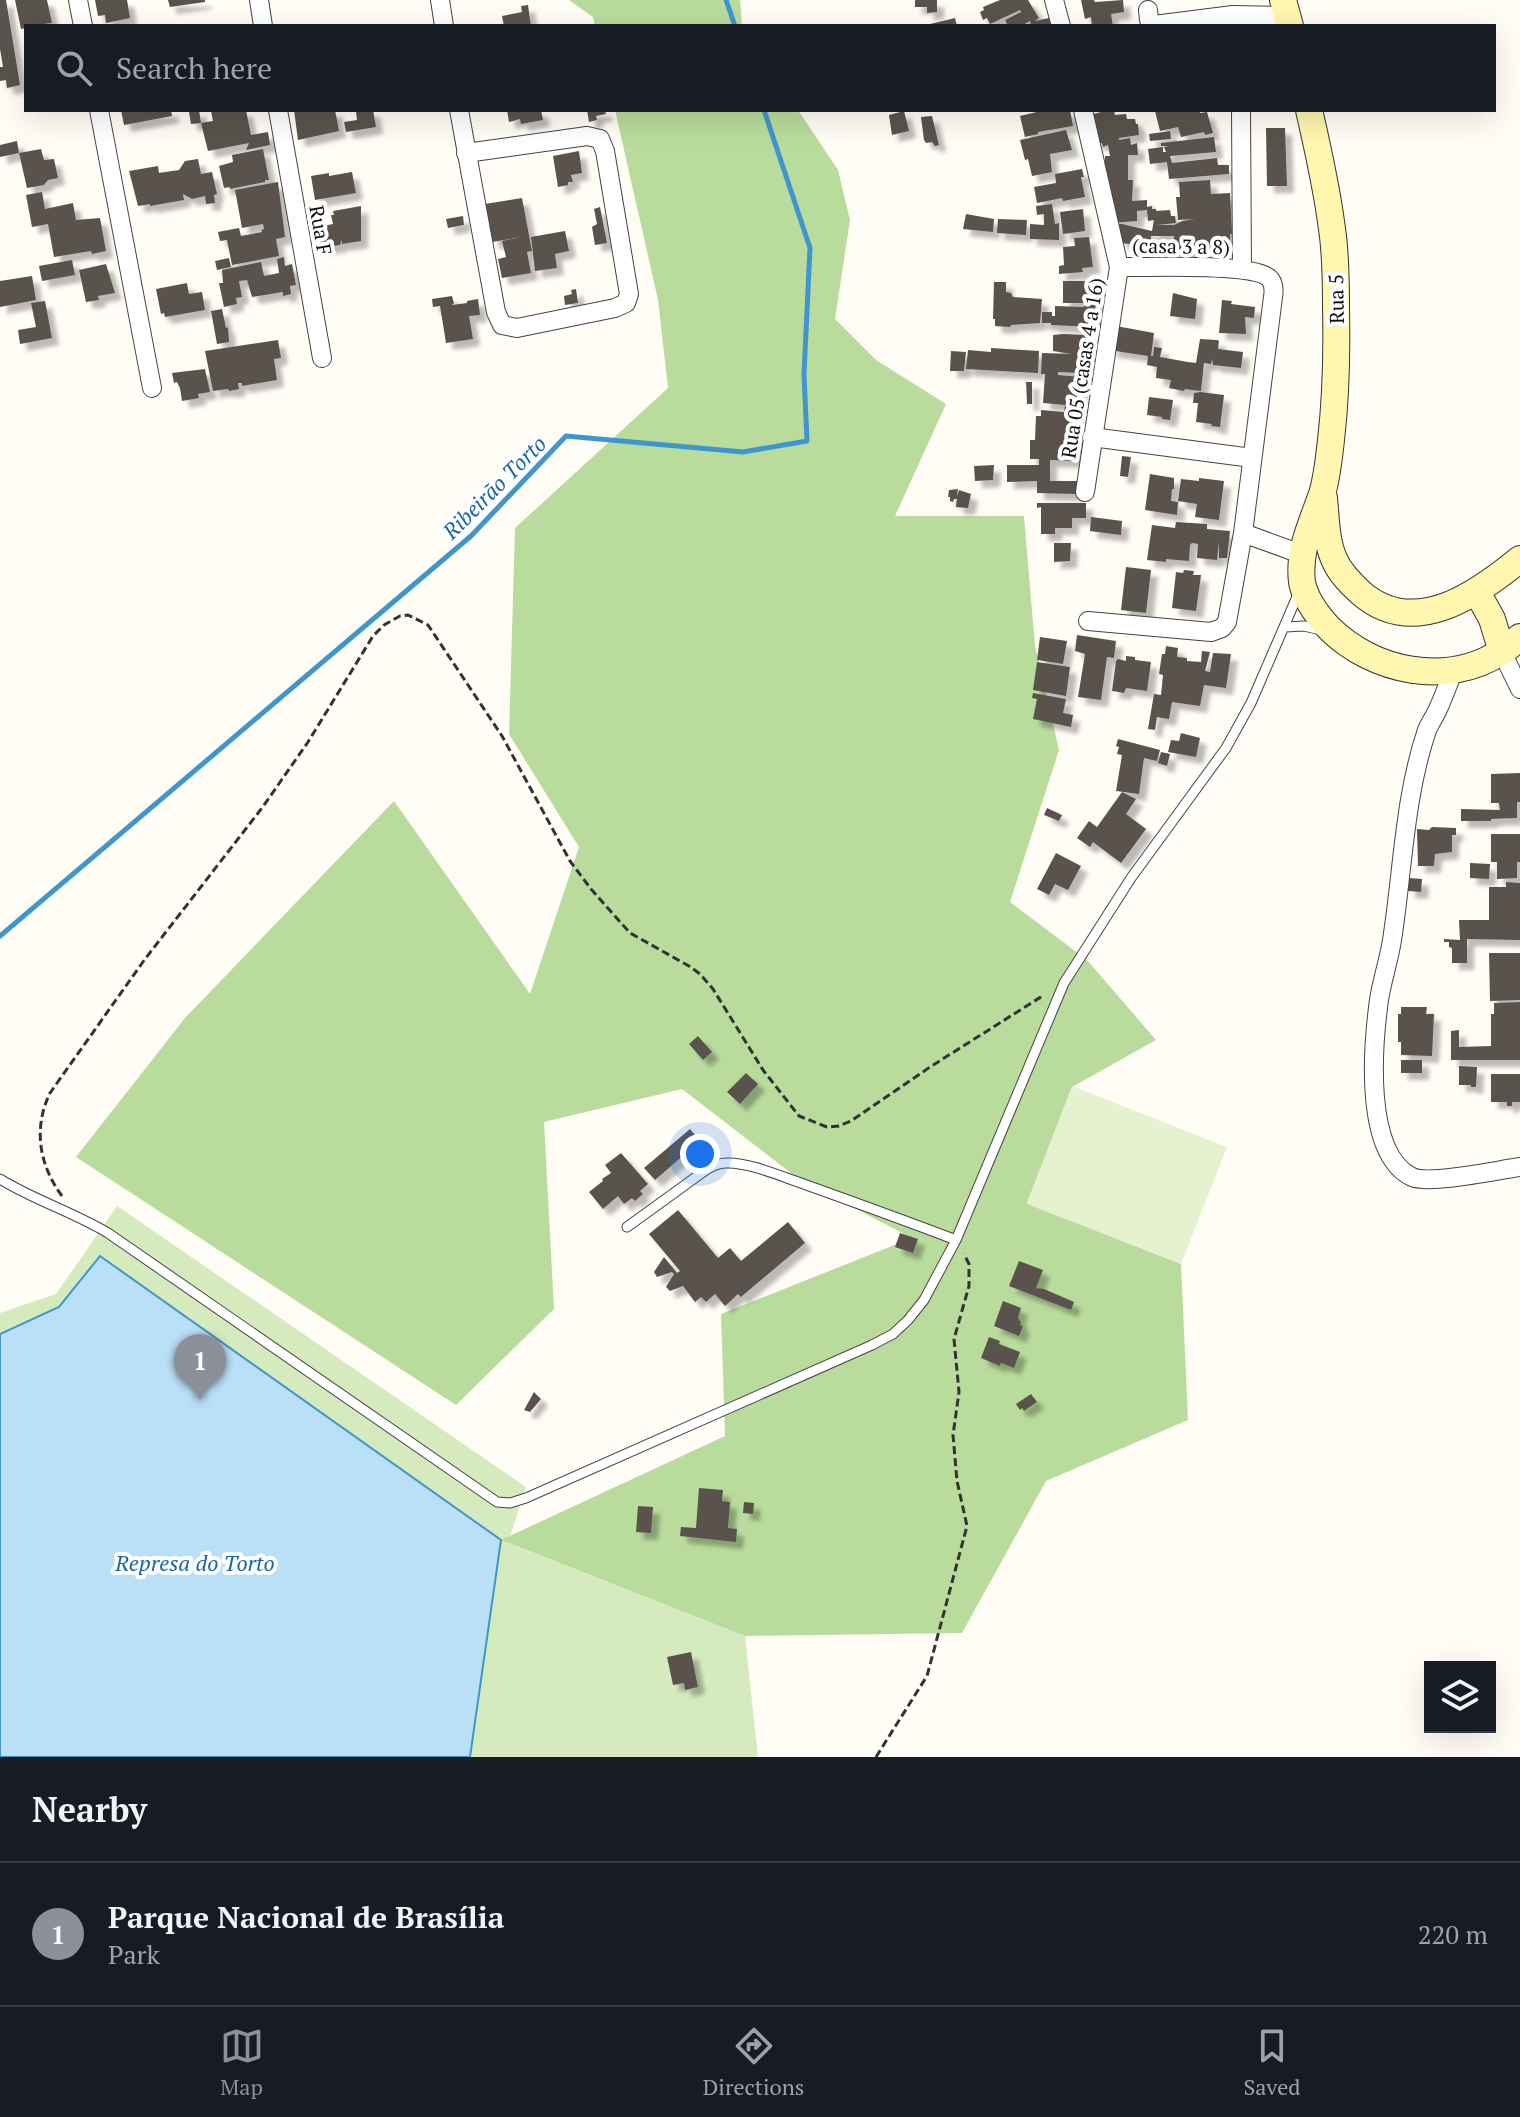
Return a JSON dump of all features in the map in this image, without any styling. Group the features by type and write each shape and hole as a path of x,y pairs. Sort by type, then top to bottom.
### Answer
{"street":[{"path":"78,0 83,24"},
{"path":"259,0 263,24"},
{"path":"440,0 444,24"},
{"path":"1054,0 1060,24"},
{"path":"1148,10 1149,20 1153,24"},
{"path":"1161,24 1232,14 1286,14"},
{"path":"99,112 152,388"},
{"name":"Rua F","path":"278,112 322,358"},
{"path":"459,112 466,153 496,312 502,325 517,328 615,308 626,303 629,294 605,151 600,139 587,136 466,153"},
{"name":"Rua 05 (casas 4 a 16)","path":"1083,112 1119,267 1085,492"},
{"path":"1088,621 1211,632 1222,628 1229,617 1243,533 1274,287 1267,277 1242,269 1241,112"},
{"name":"Rua 5","path":"1309,112 1335,257 1335,394 1323,490"},
{"name":"(casa 3 a 8)","path":"1119,267 1242,269"},
{"path":"1092,437 1252,458"},
{"path":"1323,490 1301,554 1302,584 1320,619 1355,650 1404,670 1431,672 1471,665 1511,644"},
{"path":"1323,490 1328,536 1333,557 1341,572 1369,600 1391,610 1426,612 1442,608 1477,592 1520,559"},
{"path":"1243,533 1301,554 1333,557"},
{"path":"1477,592 1511,644 1520,689"},
{"path":"1454,669 1428,728 1409,804 1392,942 1379,1001 1374,1065 1379,1123 1383,1142 1391,1157 1412,1177 1433,1179 1520,1167"}],"lane":[{"path":"0,1179 108,1233 497,1502 510,1503 526,1498 893,1334 924,1300 956,1240 1064,983 1131,878 1226,748 1251,703 1302,584"},
{"path":"1285,627 1304,626 1336,634"},
{"path":"627,1227 703,1172 724,1163 774,1174 956,1240"}],"path":[{"path":"67,1212 65,1201 43,1164 40,1146 44,1105 50,1093 145,959 262,808 308,742 373,636 400,616 408,615 423,621 437,637 513,753 570,861 591,889 630,933 700,974 713,989 763,1070 799,1116 827,1127 851,1121 1064,983"},
{"path":"876,1757 927,1676 967,1526 957,1481 953,1435 959,1392 954,1339 969,1286 969,1264 956,1240"}],"green space":[{"path":"569,0 740,0 742,24 595,24 593,17"},
{"path":"615,112 799,112 838,170 850,220 835,319 876,360 946,404 895,516 1024,516 1035,646 1059,750 1010,902 1087,960 1156,1040 1072,1087 1027,1203 1181,1264 1188,1420 1046,1481 962,1633 745,1636 501,1540 725,1436 721,1314 912,1238 800,1180 682,1089 544,1122 554,1309 456,1405 76,1157 185,1018 394,801 530,994 579,847 509,734 515,528 668,388 658,300"},
{"path":"1072,1086 1227,1147 1181,1264 1027,1204"},
{"name":"Represa do Torto","path":"117,1206 526,1487 508,1543 745,1636 758,1757 470,1757 494,1584 0,1757 0,1313 56,1294"}],"water":[{"name":"Represa do Torto","path":"100,1256 501,1540 470,1757 0,1757 0,1334 59,1307"}],"building":[{"path":"0,0 6,0 20,85 7,88 6,80 0,81 0,67 3,67"},
{"path":"15,0 47,0 52,23 24,24 21,29"},
{"path":"95,0 127,0 130,18 106,23 105,15 98,16"},
{"path":"168,0 205,0 205,2 170,7"},
{"path":"915,0 937,0 937,12 927,13 927,7 915,7"},
{"path":"1000,0 1028,0 1039,18 1035,21 1049,18 1050,24 1031,24 1030,21 1007,24 1005,20 1020,10 990,24 987,18 983,20 980,12 984,10 983,7"},
{"path":"1081,0 1123,0 1124,12 1111,14 1113,24 1092,24 1091,17 1085,19"},
{"path":"528,5 531,24 504,24 502,16 522,12 521,6"},
{"path":"955,18 956,24 930,24"},
{"path":"121,112 171,112 172,116 124,125"},
{"path":"189,112 199,112 201,123 191,124"},
{"path":"211,112 246,112 251,135 268,132 270,145 246,150 249,143 208,151 201,123 213,121"},
{"path":"294,112 335,112 339,131 298,140"},
{"path":"356,112 373,112 376,127 346,132 344,122 357,120"},
{"path":"507,112 541,112 543,120 521,124 520,119 509,122"},
{"path":"587,112 606,112 596,116 597,120 589,122"},
{"path":"904,112 909,131 892,135 889,115"},
{"path":"1037,112 1070,112 1073,126 1025,137 1020,116"},
{"path":"1114,112 1115,115 1126,114 1127,119 1135,119 1139,135 1119,140 1130,138 1131,145 1137,143 1138,155 1128,155 1128,180 1133,180 1132,201 1147,200 1147,207 1152,206 1156,211 1170,210 1171,216 1175,216 1176,223 1157,225 1174,225 1195,219 1178,220 1176,197 1180,197 1179,182 1210,180 1211,194 1230,193 1230,248 1187,252 1187,256 1174,255 1174,236 1151,236 1150,253 1142,253 1143,246 1122,243 1111,224 1152,231 1154,220 1148,221 1147,210 1137,211 1137,221 1113,223 1105,190 1105,156 1110,156 1108,145 1103,147 1102,143 1096,144 1090,115"},
{"path":"1155,112 1207,112 1213,133 1181,137 1178,127 1160,131"},
{"path":"932,116 939,145 935,146 924,140 921,117"},
{"path":"1266,128 1285,128 1287,186 1267,186"},
{"path":"1066,130 1072,150 1050,154 1052,172 1032,176 1020,140"},
{"path":"1170,131 1171,139 1150,141 1149,134"},
{"path":"1214,137 1216,152 1170,156 1172,163 1217,158 1218,165 1229,165 1229,174 1169,179 1167,162 1150,164 1148,149 1163,147 1163,152 1166,152 1164,147 1168,146 1161,146 1161,143"},
{"path":"17,141 19,153 0,157 0,145"},
{"path":"41,149 44,160 54,159 58,178 27,188 19,153"},
{"path":"263,149 269,180 224,188 219,166 233,162 232,155"},
{"path":"579,151 582,173 571,175 573,182 558,187 553,156"},
{"path":"198,159 201,174 212,172 217,194 214,195 215,203 206,204 205,196 192,199 183,194 184,200 138,206 129,171 158,166 159,173 179,170 185,161"},
{"path":"1082,169 1085,197 1037,203 1034,187 1056,183 1055,174"},
{"path":"352,172 356,193 315,200 311,176"},
{"path":"278,182 285,237 276,239 279,256 232,265 227,240 220,241 218,232 239,228 241,236 264,229 263,224 242,228 235,190"},
{"path":"42,192 45,209 73,203 76,220 100,218 106,251 54,257 48,224 32,227 26,195"},
{"path":"522,198 532,251 527,252 531,273 502,278 498,259 506,257 502,241 521,237 492,242 485,204"},
{"path":"1052,204 1055,224 1059,223 1059,240 1030,239 1030,224 1044,225 1044,214 1037,215 1036,206"},
{"path":"361,206 361,241 342,244 342,240 340,245 321,248 318,227 333,224 333,211"},
{"path":"600,207 607,243 595,245 592,227 597,224 594,209"},
{"path":"1083,209 1085,231 1063,234 1060,212"},
{"path":"966,214 994,219 993,232 963,229"},
{"path":"463,216 464,225 448,228 446,219"},
{"path":"998,219 1027,220 1026,235 997,233"},
{"path":"565,231 569,251 555,254 557,268 535,271 531,237"},
{"path":"1089,237 1093,267 1082,268 1083,272 1059,274 1059,266 1064,265 1063,247 1075,246 1074,238"},
{"path":"284,257 285,266 292,264 296,285 290,286 291,294 283,296 283,292 252,297 247,280 239,281 242,297 236,298 237,304 224,307 219,283 223,283 222,270 261,262 264,276 279,273 277,259"},
{"path":"229,258 231,267 217,270 215,261"},
{"path":"72,260 75,275 42,281 39,266"},
{"path":"106,264 115,293 86,302 79,270"},
{"path":"32,276 36,300 0,307 0,281"},
{"path":"1063,281 1097,281 1094,327 1042,323 1042,312 1052,312 1055,316 1055,306 1084,307 1084,303 1063,303"},
{"path":"994,282 1006,282 1006,292 1013,297 1042,299 1040,323 995,326"},
{"path":"187,283 189,294 202,292 205,310 165,317 164,313 161,314 156,289"},
{"path":"576,289 578,303 565,305 564,296"},
{"path":"1173,293 1197,299 1195,319 1170,316"},
{"path":"452,296 452,305 478,299 480,315 469,316 473,339 446,343 440,306 433,307 432,299"},
{"path":"1222,300 1255,307 1254,318 1245,317 1246,334 1219,333"},
{"path":"45,301 52,338 20,344 18,330 36,327 31,303"},
{"path":"222,309 229,342 217,344 211,311"},
{"path":"1116,326 1154,333 1151,356 1154,347 1162,348 1160,357 1188,362 1196,363 1200,339 1217,340 1218,349 1243,352 1241,368 1213,365 1212,359 1211,364 1204,363 1201,391 1169,388 1171,380 1156,378 1157,367 1147,365 1148,356 1109,350"},
{"path":"1053,335 1094,338 1094,353 1089,353 1088,376 1058,372 1058,375 1081,377 1074,428 1082,428 1082,441 1079,461 1050,460 1050,481 1077,481 1076,494 1037,493 1037,481 1007,482 1007,465 1039,465 1039,459 1030,459 1030,440 1035,440 1036,416 1041,416 1041,410 1064,412 1065,405 1043,403 1045,374 1041,374 1042,353 1072,354 1053,351"},
{"path":"278,340 281,358 274,359 277,380 242,386 238,383 239,389 213,391 205,351"},
{"path":"991,348 1039,351 1038,373 966,369 968,350 991,352"},
{"path":"951,351 966,352 964,371 950,371"},
{"path":"205,369 210,392 182,401 180,388 177,382 174,383 172,373"},
{"path":"1026,382 1032,382 1032,404 1027,404"},
{"path":"1194,393 1224,395 1220,427 1196,422 1198,403 1193,403"},
{"path":"1149,397 1173,400 1170,420 1147,415"},
{"path":"1122,456 1131,457 1128,477 1120,476"},
{"path":"994,465 993,480 975,481 974,466"},
{"path":"1150,474 1174,478 1171,501 1178,502 1177,515 1145,510"},
{"path":"1199,478 1224,481 1219,520 1195,517 1197,504 1178,501 1181,479 1199,481"},
{"path":"958,489 957,496 959,490 971,494 968,508 956,507 957,499 950,501 949,490"},
{"path":"1037,503 1086,503 1086,518 1072,518 1072,528 1055,528 1055,534 1041,534 1041,507 1037,508"},
{"path":"1091,517 1122,521 1121,535 1090,531"},
{"path":"1176,522 1207,524 1207,529 1230,531 1227,558 1219,558 1219,542 1217,560 1197,558 1198,544 1192,543 1189,561 1147,560 1152,525 1175,528"},
{"path":"1054,543 1071,543 1070,561 1054,562"},
{"path":"1126,567 1151,570 1146,613 1121,610"},
{"path":"1184,570 1201,575 1196,611 1172,608 1176,572 1183,573"},
{"path":"1077,635 1116,641 1114,658 1107,657 1101,700 1078,697 1085,654 1075,651"},
{"path":"1040,637 1067,641 1063,664 1037,660"},
{"path":"1166,646 1178,648 1177,657 1187,658 1187,661 1201,662 1202,651 1210,652 1205,671 1210,672 1213,653 1231,654 1226,688 1204,685 1200,706 1172,702 1169,719 1157,717 1155,730 1148,729 1154,694 1161,695 1163,675 1159,674"},
{"path":"1126,656 1151,662 1147,691 1126,688 1124,693 1112,691 1116,661 1126,661"},
{"path":"1037,662 1070,667 1066,696 1033,690"},
{"path":"1033,693 1066,699 1063,713 1073,715 1071,727 1033,719 1037,699 1032,698"},
{"path":"1181,733 1200,738 1196,757 1168,752 1171,740 1179,741"},
{"path":"1118,739 1160,750 1157,761 1144,758 1139,794 1116,791 1122,755 1117,754"},
{"path":"1161,752 1170,754 1167,766 1158,763"},
{"path":"1520,773 1517,818 1461,821 1461,809 1500,810 1499,803 1491,803 1491,774"},
{"path":"1122,792 1136,799 1126,814 1146,829 1121,863 1093,842 1090,847 1077,838 1089,821 1097,827"},
{"path":"1047,808 1062,815 1059,821 1044,815"},
{"path":"1432,827 1456,828 1456,835 1452,835 1452,852 1435,854 1434,866 1418,866 1417,829 1429,830"},
{"path":"1491,834 1520,834 1517,878 1497,879 1497,862 1491,862"},
{"path":"1056,853 1081,866 1068,890 1055,884 1049,895 1037,889"},
{"path":"1470,863 1490,864 1489,879 1470,878"},
{"path":"1409,878 1422,879 1421,892 1408,891"},
{"path":"1506,882 1520,883 1520,940 1467,939 1467,963 1452,963 1452,948 1444,939 1460,940 1459,920 1489,920 1489,887 1506,887"},
{"path":"1489,953 1520,953 1520,1000 1490,1001"},
{"path":"1520,1002 1520,1060 1451,1060 1451,1031 1459,1030 1459,1047 1491,1046 1494,1003"},
{"path":"1401,1007 1427,1007 1426,1014 1434,1014 1432,1056 1401,1055 1398,1014 1401,1014"},
{"path":"698,1036 712,1052 703,1060 689,1044"},
{"path":"1401,1060 1422,1060 1422,1073 1401,1073"},
{"path":"1459,1066 1477,1067 1476,1087 1459,1085"},
{"path":"746,1073 758,1084 740,1104 727,1092"},
{"path":"1491,1074 1520,1074 1520,1102 1507,1106 1507,1102 1491,1102"},
{"path":"690,1129 700,1141 655,1180 644,1168"},
{"path":"621,1153 648,1184 635,1201 632,1198 624,1204 618,1196 603,1209 589,1192 611,1173 605,1165"},
{"path":"678,1210 718,1258 730,1248 741,1261 788,1222 805,1243 741,1297 738,1294 725,1306 715,1294 706,1302 701,1297 695,1302 683,1286 670,1291 666,1287 674,1274 672,1272 657,1277 654,1272 664,1257 677,1273 680,1271 649,1234"},
{"path":"900,1233 918,1239 913,1253 895,1247"},
{"path":"1019,1261 1043,1270 1036,1288 1074,1302 1071,1310 1009,1286"},
{"path":"1003,1301 1021,1308 1018,1318 1023,1326 1019,1336 994,1326"},
{"path":"989,1337 1020,1352 1014,1368 981,1358"},
{"path":"534,1392 541,1399 530,1412 524,1410"},
{"path":"1031,1394 1037,1402 1024,1411 1022,1408 1020,1410 1016,1404"},
{"path":"699,1488 723,1490 722,1501 730,1502 728,1528 737,1529 736,1542 680,1536 681,1527 696,1528"},
{"path":"744,1502 754,1503 753,1514 743,1513"},
{"path":"638,1506 653,1507 651,1533 636,1532"},
{"path":"691,1652 698,1687 685,1690 684,1683 673,1685 667,1657"}],"waterway":[{"name":"Ribeirão Torto","path":"726,0 734,24"},
{"name":"Ribeirão Torto","path":"0,936 471,536 566,436 743,452 807,441 804,374 810,248 765,112"}],"place":[{"name":"Parque Nacional de Brasília","path":"200,1400"}]}
